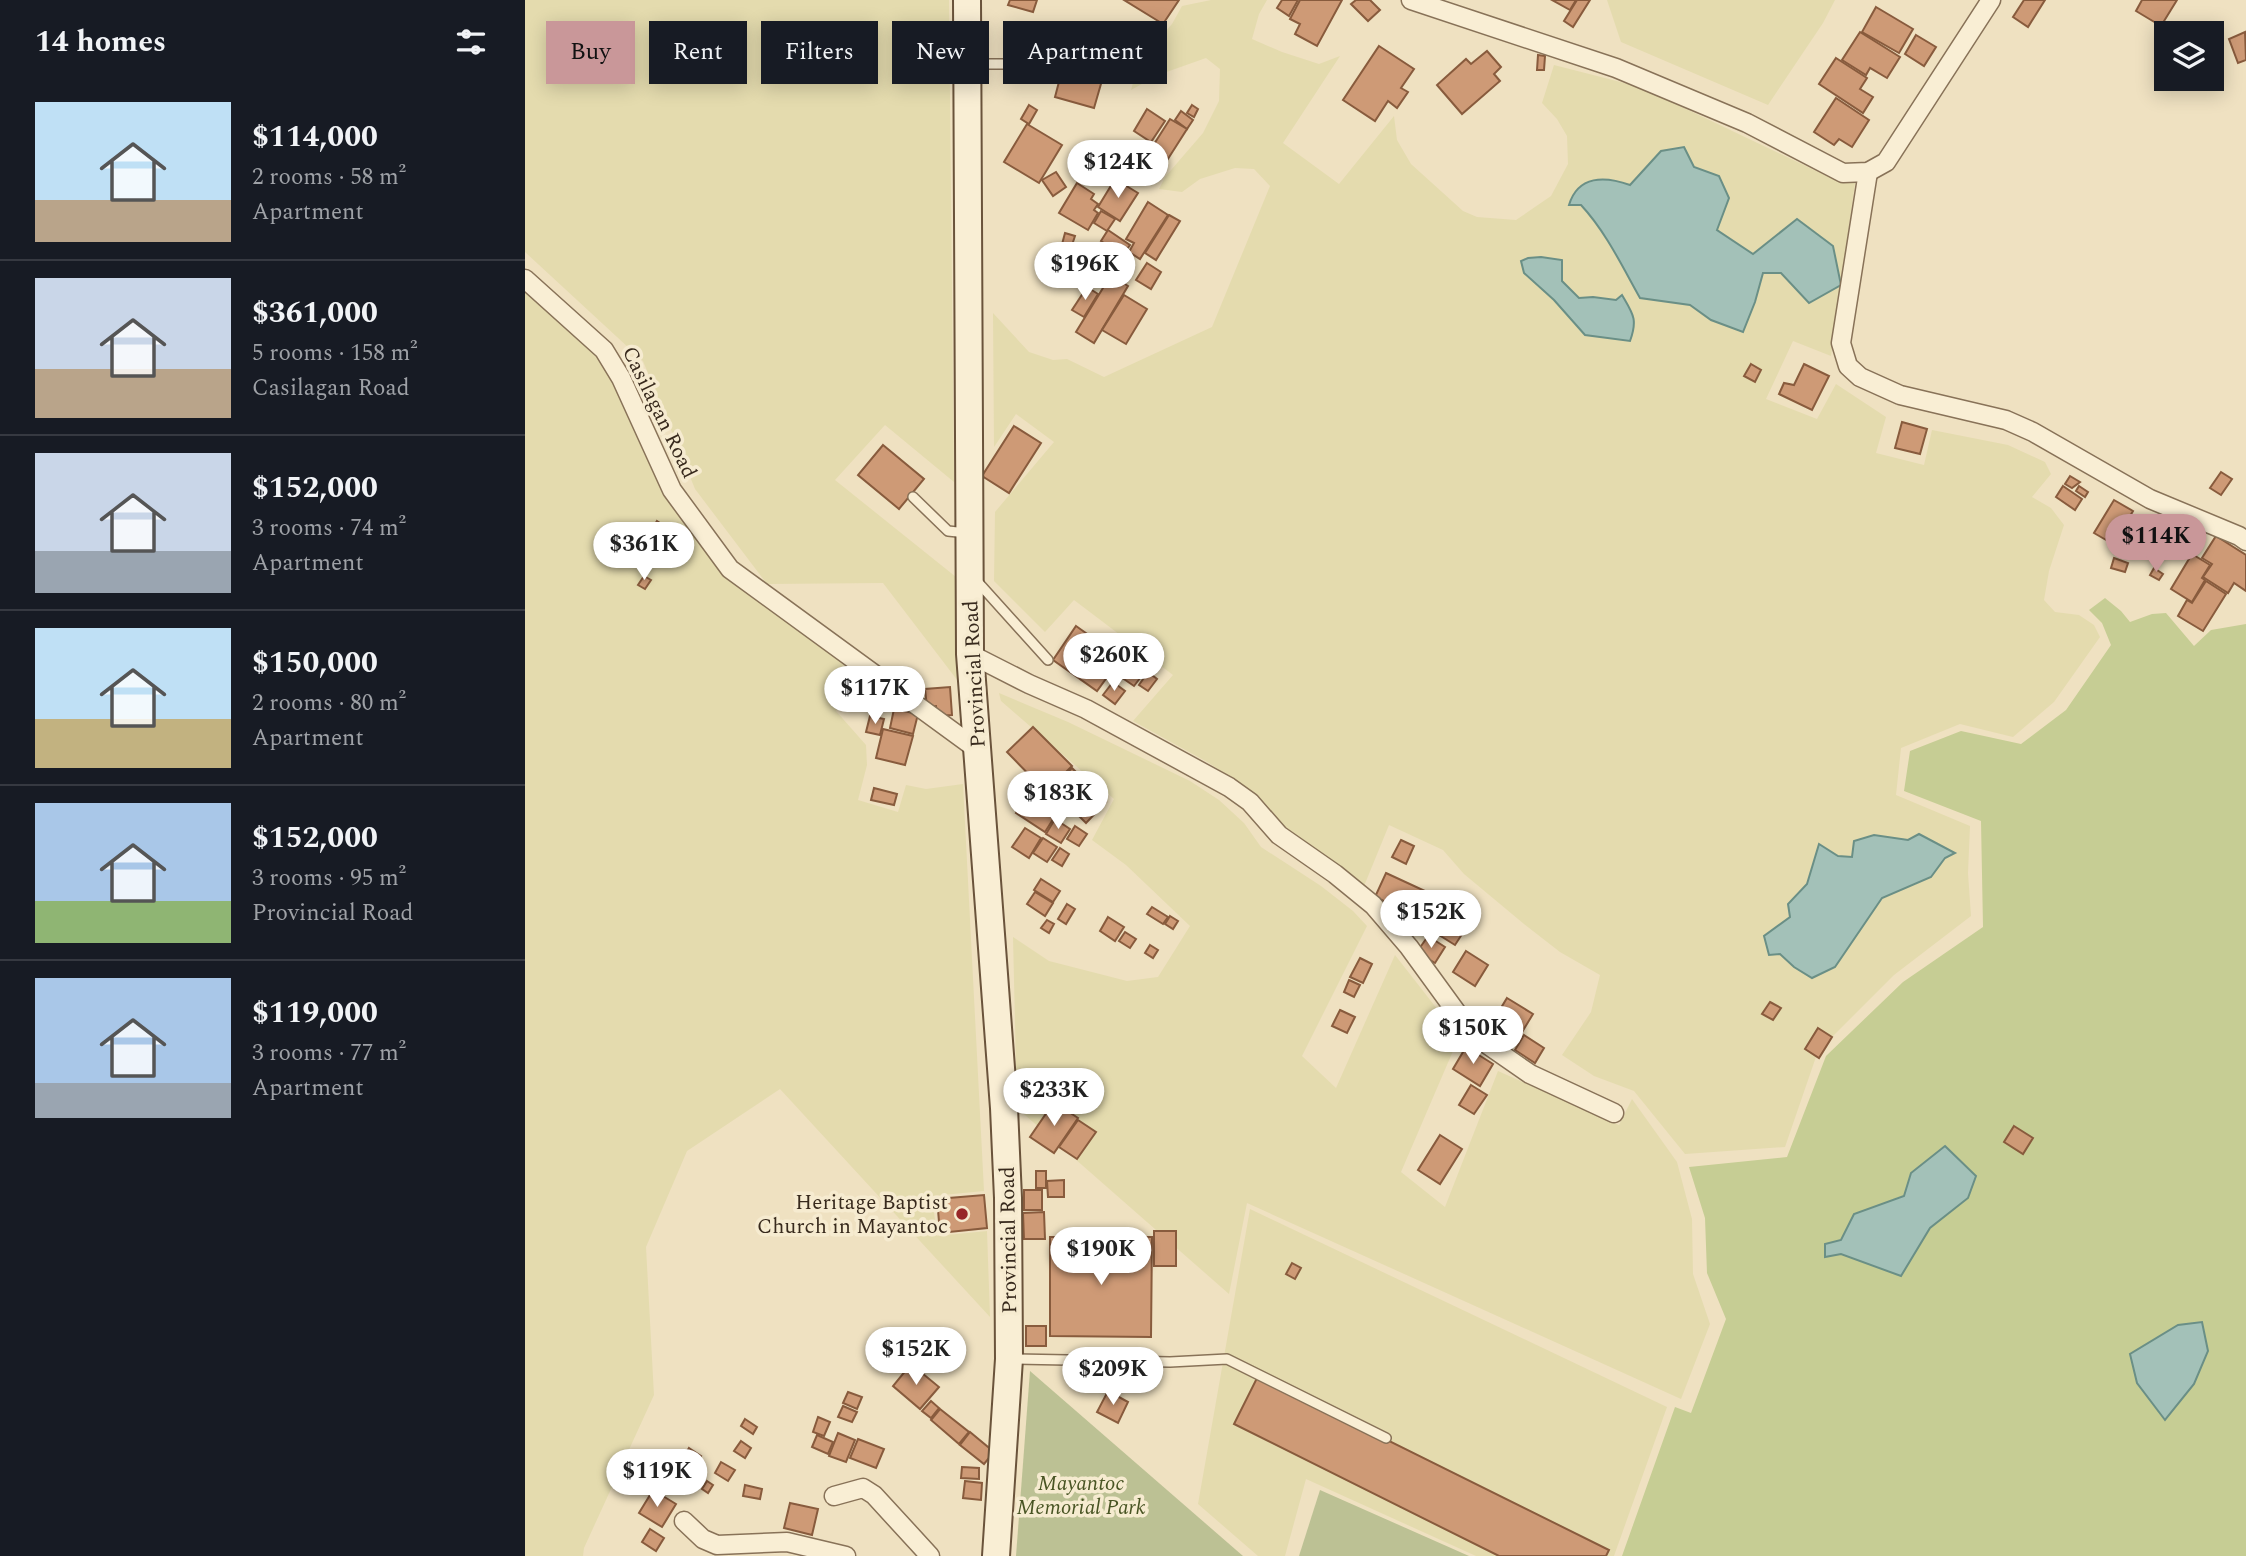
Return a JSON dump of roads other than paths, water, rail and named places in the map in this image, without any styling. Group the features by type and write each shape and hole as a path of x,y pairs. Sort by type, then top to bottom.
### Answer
{"main road":[{"name":"Provincial Road","path":"967,0 968,21"},
{"name":"Provincial Road","path":"969,84 970,654 1005,1120 1008,1198 1009,1359 996,1556"}],"street":[{"path":"1411,0 1616,68 1747,123 1843,173 1868,172 1886,162 1991,0"},
{"path":"1868,172 1841,343 1844,358 1854,372 1900,395 2006,420 2150,499 2246,541"},
{"name":"Casilagan Road","path":"525,279 604,349 621,378 672,490 730,569 978,750"},
{"path":"970,654 1086,709 1240,794 1279,835 1335,874 1373,905 1481,1040 1530,1074 1614,1112"},
{"path":"834,1496 863,1488 874,1495 930,1556"},
{"path":"684,1521 703,1539 717,1545 787,1542 846,1556"}],"lane":[{"path":"913,497 948,531 969,533"},
{"path":"969,573 1048,660"},
{"path":"1009,1359 1170,1362 1227,1359 1386,1438"}],"water":[{"path":"1684,147 1694,167 1719,176 1729,198 1717,230 1753,254 1797,219 1833,246 1841,285 1809,303 1781,273 1763,273 1743,332 1711,320 1690,305 1640,298 1590,215 1581,205 1569,205 1573,195 1586,183 1602,179 1630,185 1661,151"},
{"path":"1541,257 1562,260 1562,281 1579,298 1616,300 1622,295 1633,317 1634,327 1630,341 1585,335 1554,300 1524,273 1521,261"},
{"path":"1919,834 1955,853 1945,858 1931,877 1882,898 1835,967 1812,978 1780,954 1769,955 1764,936 1790,917 1788,904 1807,884 1819,844 1838,856 1852,857 1854,841 1874,835 1908,840"},
{"path":"1945,1146 1976,1176 1968,1198 1930,1228 1901,1276 1841,1254 1825,1257 1825,1244 1841,1240 1854,1214 1904,1196 1911,1173"},
{"path":"2202,1322 2208,1351 2194,1384 2165,1420 2137,1383 2130,1354 2178,1325"}],"place":[{"name":"Heritage Baptist Church in Mayantoc","path":"962,1214"}],"park label":[{"name":"Mayantoc Memorial Park","path":"1081,1495"}]}
